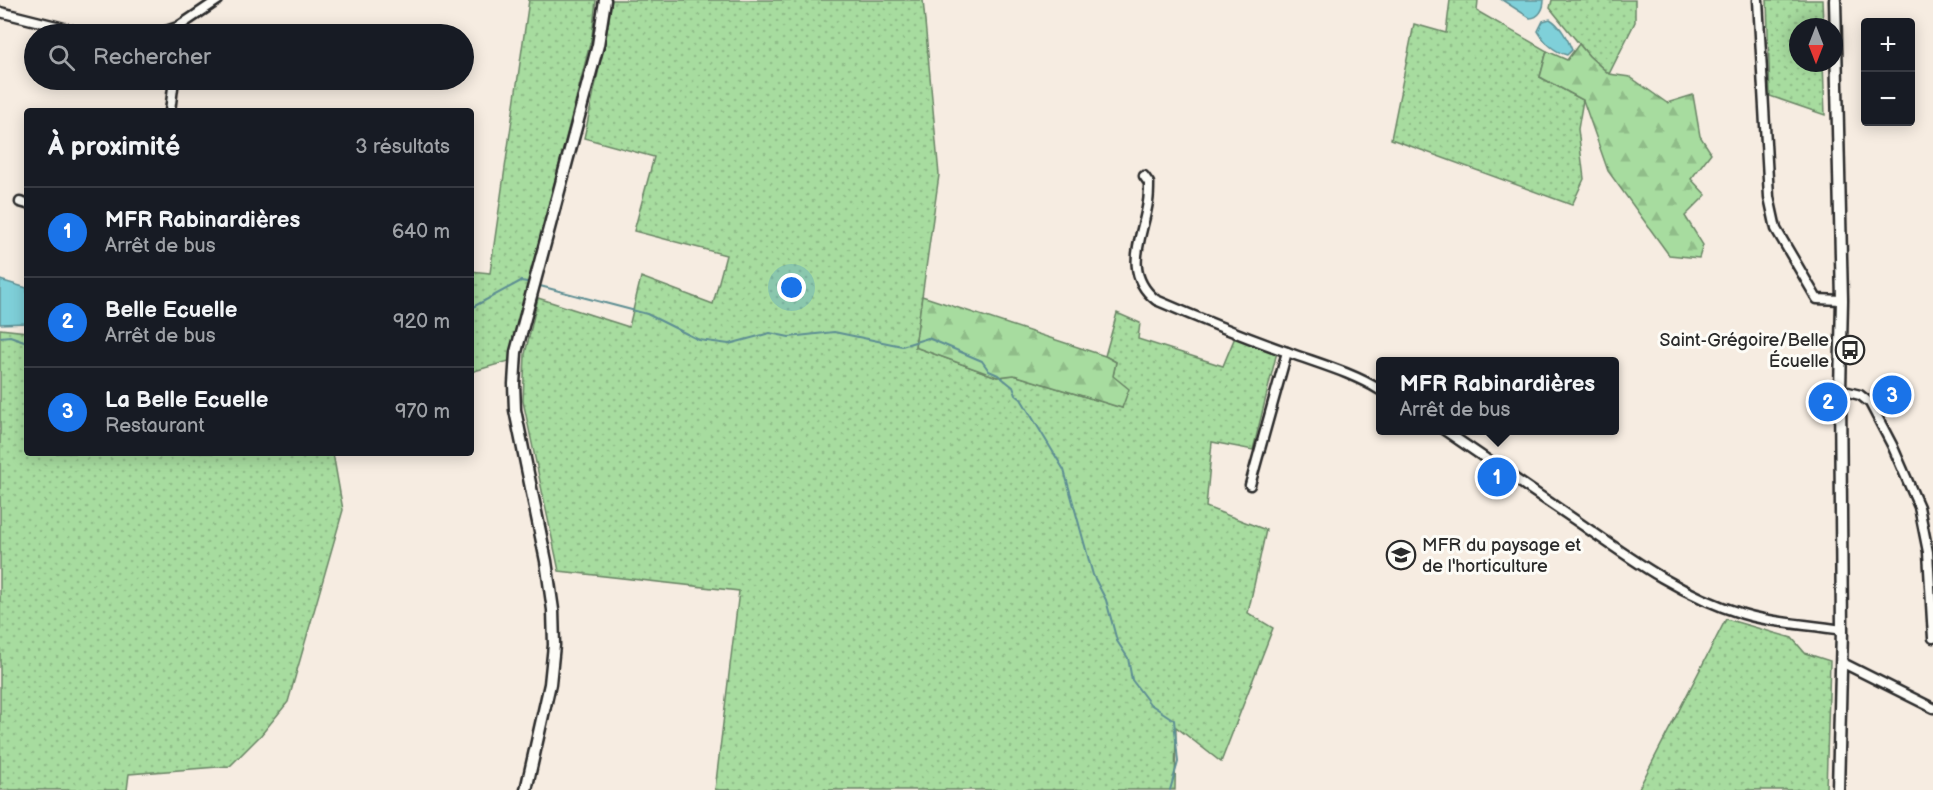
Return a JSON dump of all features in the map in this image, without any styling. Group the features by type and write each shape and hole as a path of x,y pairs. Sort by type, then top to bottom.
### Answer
{"street":[{"path":"188,24 218,0"},
{"path":"526,790 550,684 554,645 553,610 546,561 515,410 516,352 598,45 606,0"},
{"path":"1758,0 1769,197 1776,229 1817,299 1842,300"},
{"path":"1834,0 1842,300 1840,390 1842,630 1838,790"},
{"path":"0,12 48,24"},
{"path":"170,108 173,90"},
{"path":"1144,176 1149,183 1148,202 1140,233 1136,263 1139,280 1144,289 1156,300 1376,387"},
{"path":"1250,485 1287,352"},
{"path":"1840,390 1860,395 1869,403 1892,445 1919,507 1928,552 1933,638"},
{"path":"1451,435 1647,570 1697,597 1762,619 1842,630"},
{"path":"1841,662 1933,708"}],"green space":[{"path":"529,0 596,0 592,36 509,361 474,371 474,271 490,273"},
{"path":"612,0 923,0 939,175 915,347 997,377 1014,375 1122,408 1113,376 1116,362 1105,356 1117,313 1140,323 1138,339 1223,366 1235,337 1277,352 1253,450 1212,442 1206,507 1266,530 1248,613 1273,628 1221,762 1176,727 1175,790 715,790 739,591 559,571 523,401 525,354 538,298 629,327 641,277 713,304 726,255 634,231 654,157 584,138"},
{"path":"1450,0 1478,0 1477,11 1547,51 1540,77 1583,100 1578,129 1584,179 1572,205 1391,139 1414,24 1446,33"},
{"path":"1552,0 1635,0 1635,22 1609,74 1589,56 1550,8"},
{"path":"1767,0 1822,0 1823,18 1789,18 1789,72 1823,72 1825,115 1770,96"},
{"path":"1579,44 1609,74 1630,77 1667,103 1693,95 1700,136 1711,153 1691,179 1706,195 1685,216 1703,245 1699,258 1669,255 1608,171 1583,100 1540,77 1547,51 1567,60"},
{"path":"922,296 1105,356 1116,362 1113,376 1129,389 1122,408 1014,375 997,377 915,347"},
{"path":"0,329 24,332 24,456 334,456 343,510 288,702 261,735 230,766 129,774 127,790 0,790"},
{"path":"1726,619 1792,638 1805,653 1830,661 1826,790 1638,790"}],"water":[{"path":"1502,0 1544,0 1540,12 1530,18"},
{"path":"1550,19 1568,41 1572,50 1567,55 1550,46 1538,31 1543,21"},
{"path":"0,280 24,287 24,323 0,324"}],"waterway":[{"path":"474,306 521,281 527,282"},
{"path":"540,286 647,314 699,340 729,344 770,333 789,337 834,332 902,346 928,338 982,361 989,371 1013,387 1064,470 1093,575 1106,600 1117,641 1128,658 1132,680 1150,704 1174,720 1178,762 1170,790"},
{"path":"0,337 10,336 24,341"}],"place":[{"name":"Saint-Grégoire/Belle Écuelle","path":"1850,350"},
{"name":"La Belle Ecuelle","path":"1892,395"},
{"name":"Belle Ecuelle","path":"1828,402"},
{"name":"MFR Rabinardières","path":"1497,477"},
{"name":"MFR du paysage et de l'horticulture","path":"1401,555"}]}
